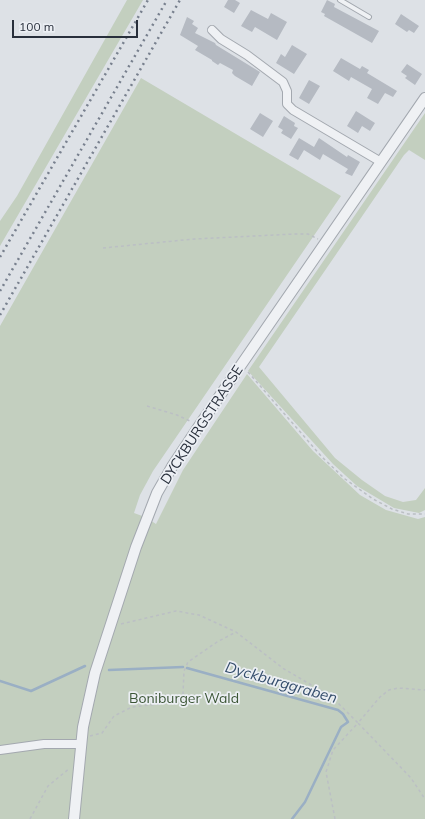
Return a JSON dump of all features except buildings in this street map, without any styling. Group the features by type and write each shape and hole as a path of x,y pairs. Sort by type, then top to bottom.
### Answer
{"street":[{"path":"212,30 221,39 247,55 283,82 287,91 288,104 293,110 381,162"},
{"name":"DYCKBURGSTRASSE","path":"74,819 81,744 88,700 101,654 142,531 162,484 187,443 425,98"},
{"path":"0,750 44,744 81,744"}],"lane":[{"path":"340,0 369,17"}],"path":[{"path":"103,248 228,237 295,234 308,234 318,240"},
{"path":"245,369 322,457 345,479 373,499 392,509 408,514 425,514"},
{"path":"147,406 177,415 193,422"},
{"path":"117,625 167,613 187,612 199,615 236,632 284,669 332,697 411,778 425,799"},
{"path":"89,732 88,736 102,733 114,716 132,707 177,702 183,694 184,671 188,662 217,642 236,632"},
{"path":"334,819 326,772 333,750 380,697 389,690 398,688 425,690"},
{"path":"30,819 48,786 70,768"}],"green space":[{"path":"127,0 143,0 0,246 0,221 17,196"},
{"name":"Boniburger Wald","path":"141,78 341,196 153,471 140,495 134,513 145,517 156,524 183,470 247,374 313,451 360,495 386,510 418,519 425,517 425,819 0,819 0,326"},
{"path":"425,113 425,160 409,150 404,155 259,367 335,458 362,480 385,496 403,502 416,500 425,488 425,510 419,513 394,508 357,486 333,464 248,371"}],"waterway":[{"name":"Dyckburggraben","path":"0,681 31,691 85,666"},
{"name":"Dyckburggraben","path":"109,670 183,667"},
{"name":"Dyckburggraben","path":"187,668 338,710 343,714 348,722 341,727 305,802 292,819"}],"railway":[{"path":"0,257 148,0"},
{"path":"0,291 167,0"},
{"path":"0,315 180,0"}]}
